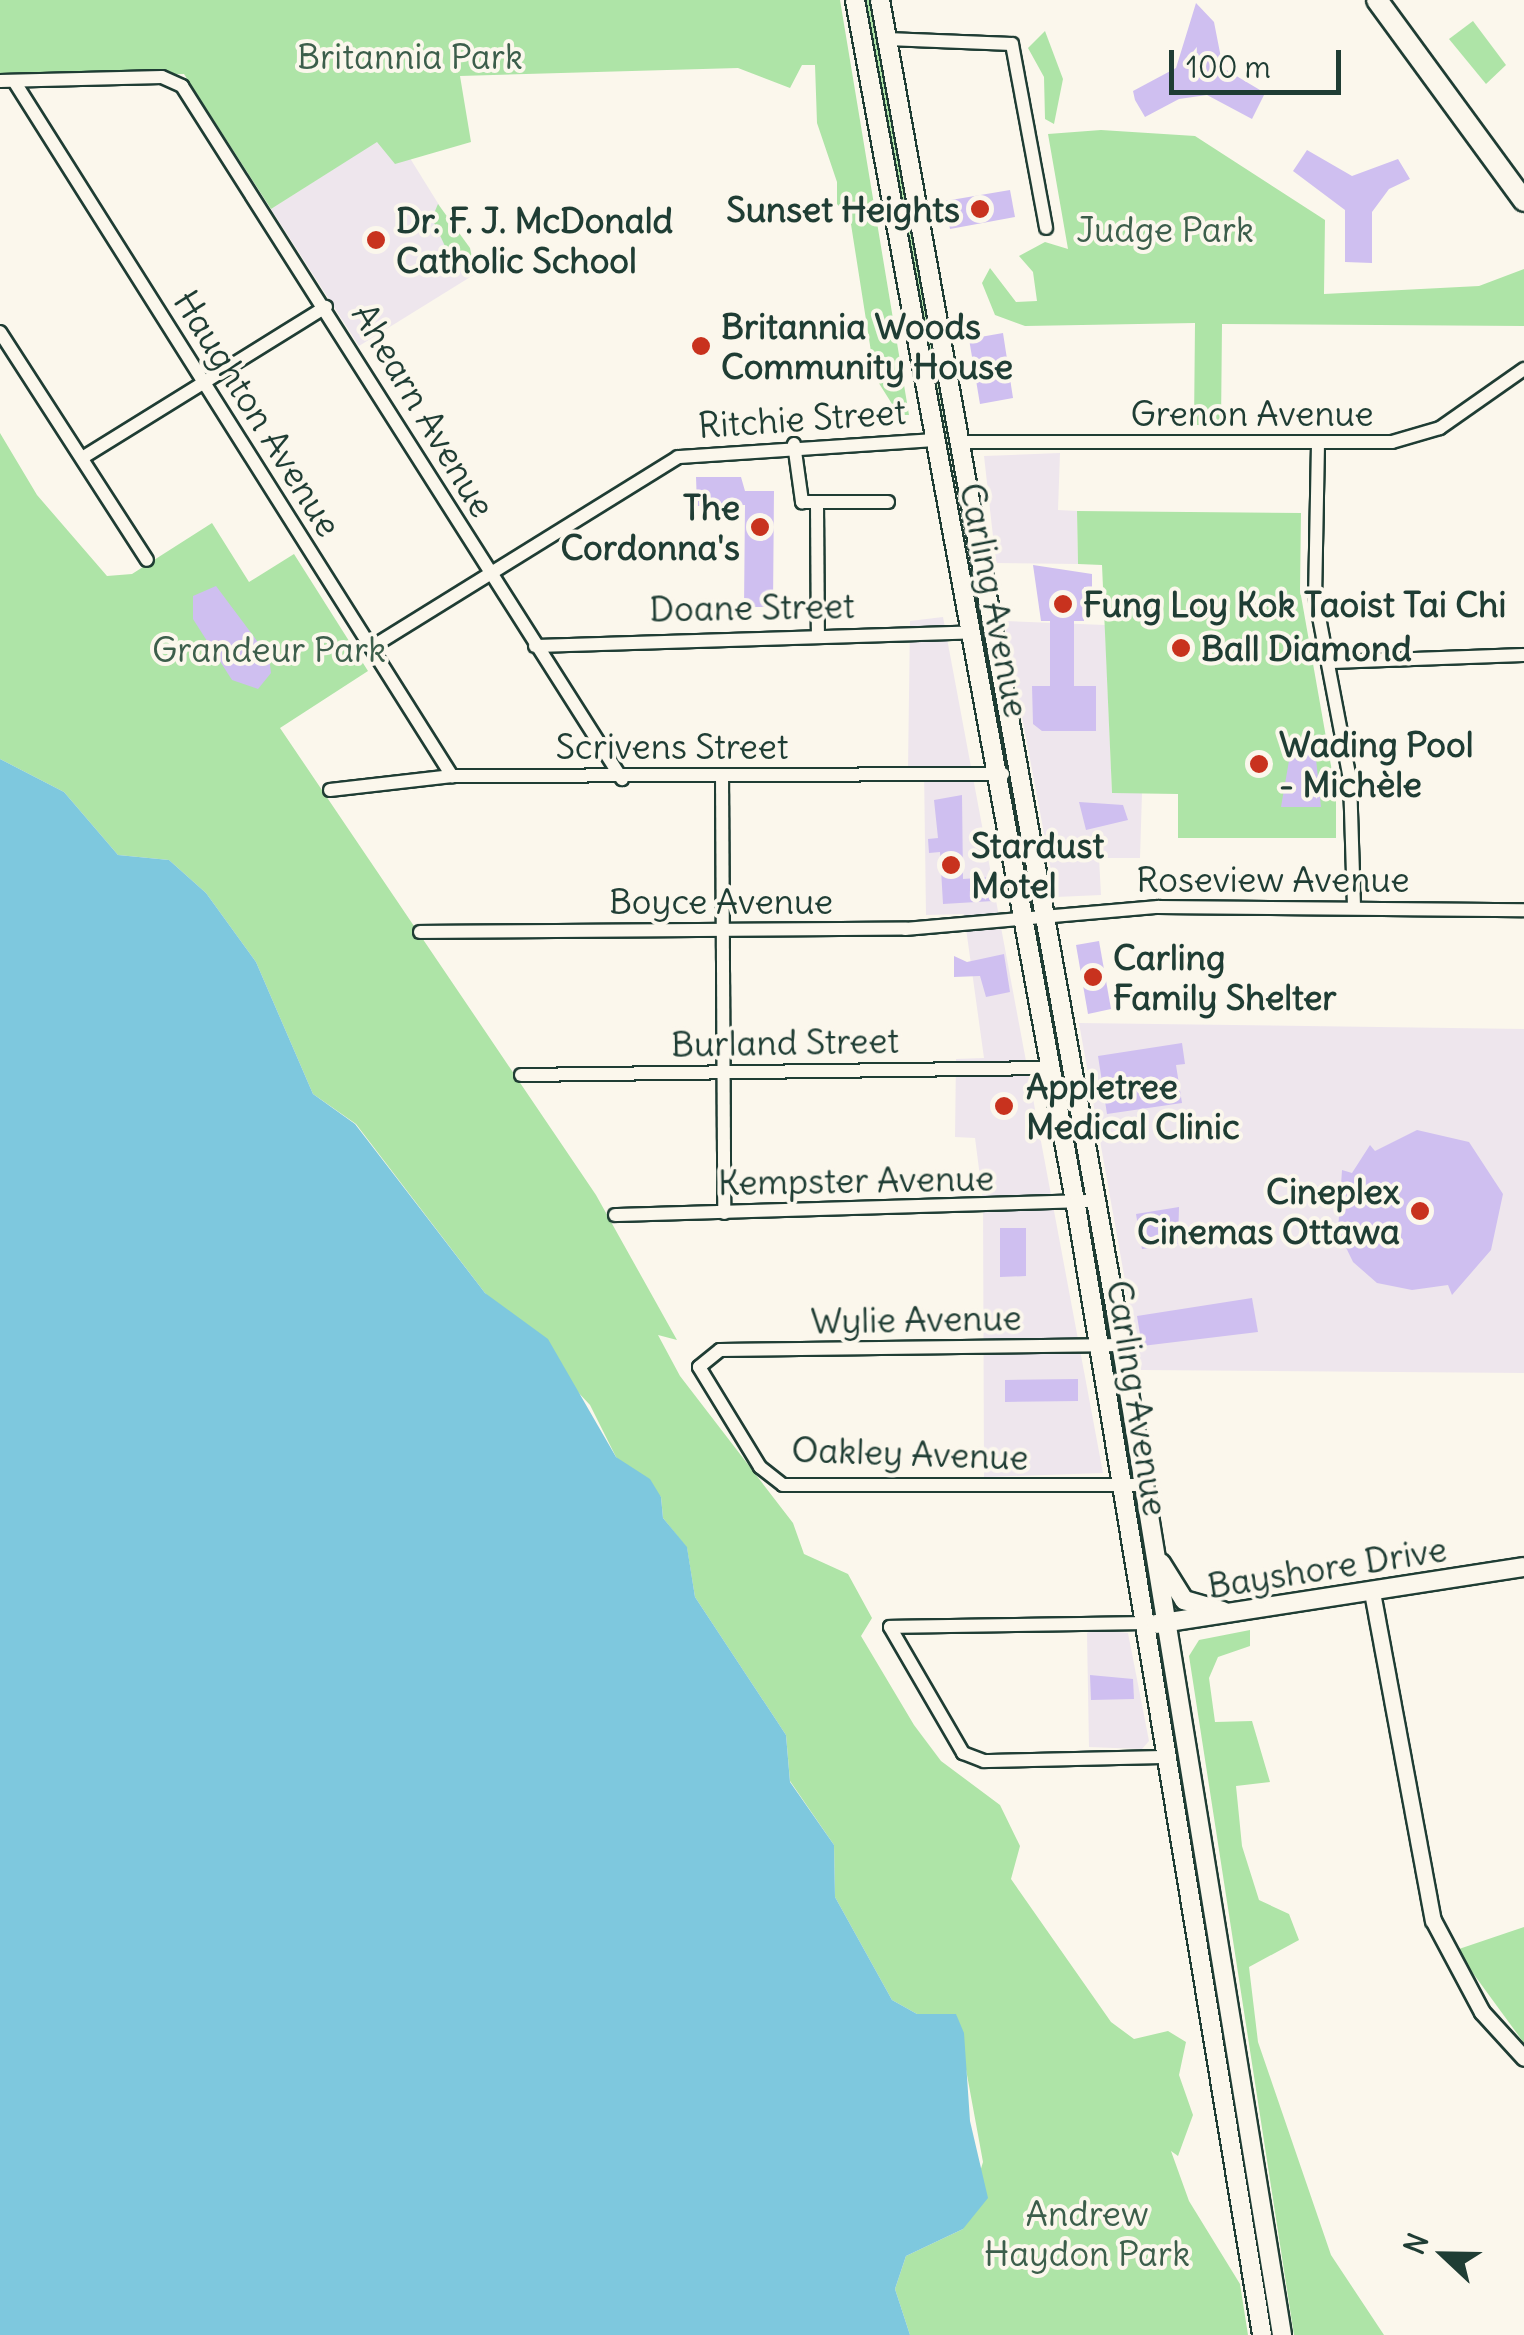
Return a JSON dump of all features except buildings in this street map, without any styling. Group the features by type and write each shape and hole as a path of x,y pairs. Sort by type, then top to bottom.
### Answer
{"main road":[{"name":"Carling Avenue","path":"855,0 932,440 1076,1206 1140,1624 1179,1827 1262,2335"},
{"name":"Carling Avenue","path":"880,0 1015,772 1046,917 1122,1345 1148,1529 1282,2335"},
{"path":"1376,0 1524,201"},
{"path":"1148,1529 1184,1600 1218,1611 1262,1610"},
{"name":"Bayshore Drive","path":"1140,1624 1262,1610 1524,1568"},
{"path":"1179,1827 1200,1826"}],"street":[{"path":"887,39 1012,44 1046,228"},
{"name":"Ahearn Avenue","path":"7,81 169,78 326,307 488,572 622,779"},
{"name":"Haughton Avenue","path":"7,81 452,776"},
{"path":"82,458 326,307"},
{"path":"0,332 146,560"},
{"name":"Grenon Avenue","path":"960,442 1392,442 1440,428 1524,369"},
{"name":"Ritchie Street","path":"372,647 654,467 704,450 932,440"},
{"path":"794,444 796,495 817,505 888,502"},
{"path":"1318,444 1316,596 1354,822 1354,907"},
{"path":"817,505 818,636"},
{"name":"Doane Street","path":"535,646 970,632"},
{"path":"1330,662 1524,655"},
{"name":"Scrivens Street","path":"330,790 452,776 622,779 1015,772"},
{"path":"722,776 724,1213"},
{"name":"Roseview Avenue","path":"1022,921 1158,907 1524,910"},
{"name":"Boyce Avenue","path":"420,932 724,932 1022,921"},
{"name":"Burland Street","path":"522,1075 1049,1068"},
{"name":"Kempster Avenue","path":"615,1214 1076,1206 1097,1201"},
{"name":"Wylie Avenue","path":"711,1352 1122,1345"},
{"name":"Oakley Avenue","path":"711,1352 699,1367 708,1391 760,1467 783,1485 1141,1484"},
{"path":"1372,1592 1433,1920 1482,2012 1524,2058"},
{"path":"1140,1624 903,1623 890,1627 963,1753 984,1761 1167,1758"}],"shaded area":[{"name":"Dr. F. J. McDonald Catholic School","path":"377,141 408,155 480,271 359,346 271,209"},
{"path":"1060,453 1058,510 1077,511 1078,564 996,563 984,456"},
{"path":"943,617 1103,1473 984,1477 983,1200 975,1138 955,1137 956,1059 984,1058 964,914 926,915 924,769 908,769 910,621"},
{"path":"1004,621 1105,625 1112,793 1142,793 1140,858 1099,858 1101,895 1056,897"},
{"path":"1079,1023 1524,1029 1524,1373 1141,1370"},
{"path":"1094,1629 1128,1633 1149,1741 1142,1749 1089,1747 1087,1633"}],"green space":[{"name":"Britannia Park","path":"0,0 840,0 909,415 899,415 875,377 850,218 837,204 837,182 817,123 815,65 802,65 790,88 738,68 460,76 471,142 395,164 377,142 271,209 184,74 0,80"},
{"path":"862,0 870,0 985,656 980,640"},
{"path":"1473,21 1506,65 1486,84 1449,39"},
{"path":"1045,31 1063,79 1054,124 1045,119 1044,77 1028,48"},
{"name":"Judge Park","path":"1101,130 1195,136 1325,220 1324,294 1479,286 1524,269 1524,326 1222,324 1221,425 1194,425 1195,323 1025,326 995,315 982,283 990,268 1016,302 1037,301 1033,272 1019,256 1045,242 1068,249 1048,134"},
{"path":"438,204 470,248 476,276 450,257 432,218"},
{"path":"0,433 37,495 107,576 132,574 212,523 249,582 294,554 368,671 280,728 596,1195 677,1340 658,1335 680,1376 793,1523 804,1554 848,1574 872,1618 861,1636 914,1725 941,1761 1000,1805 1020,1846 1011,1879 1111,2022 1134,2039 1168,2031 1186,2042 1179,2075 1193,2115 1178,2156 1171,2151 1189,2201 1240,2284 1248,2335 910,2335 895,2289 906,2256 963,2229 983,2162 956,2015 917,2014 892,2000 835,1897 834,1845 790,1781 786,1735 695,1597 687,1548 663,1518 661,1497 616,1457 590,1405 485,1293 356,1124 313,1094 256,962 206,893 169,860 118,855 64,792 0,759"},
{"path":"1077,511 1301,513 1300,590 1336,794 1336,838 1178,838 1178,794 1112,793 1102,565 1078,564"},
{"path":"1250,1630 1250,1646 1218,1657 1209,1678 1215,1722 1252,1721 1270,1782 1236,1786 1242,1846 1259,1900 1289,1914 1299,1940 1249,1967 1258,2042 1331,2255 1384,2335 1294,2335 1189,1656 1199,1640"},
{"path":"1524,1927 1524,2043 1456,1950"}],"water":[{"path":"0,759 64,792 118,855 169,860 206,893 256,962 313,1094 355,1124 485,1293 548,1339 616,1457 650,1479 661,1497 663,1518 687,1547 695,1597 786,1735 790,1782 834,1845 835,1897 892,2000 917,2014 956,2014 964,2033 970,2121 988,2198 963,2229 906,2256 895,2289 910,2335 0,2335"}],"place":[{"name":"Sunset Heights","path":"980,209"},
{"name":"Dr. F. J. McDonald Catholic School","path":"376,240"},
{"name":"Britannia Woods Community House","path":"701,346"},
{"name":"The Cordonna's","path":"760,527"},
{"name":"Fung Loy Kok Taoist Tai Chi","path":"1063,604"},
{"name":"Ball Diamond","path":"1181,648"},
{"name":"Wading Pool - Michèle","path":"1259,764"},
{"name":"Stardust Motel","path":"951,865"},
{"name":"Carling Family Shelter","path":"1093,977"},
{"name":"Appletree Medical Clinic","path":"1004,1106"},
{"name":"Cineplex Cinemas Ottawa","path":"1420,1211"}],"park label":[{"name":"Grandeur Park","path":"269,649"},
{"name":"Andrew Haydon Park","path":"1087,2233"}]}
